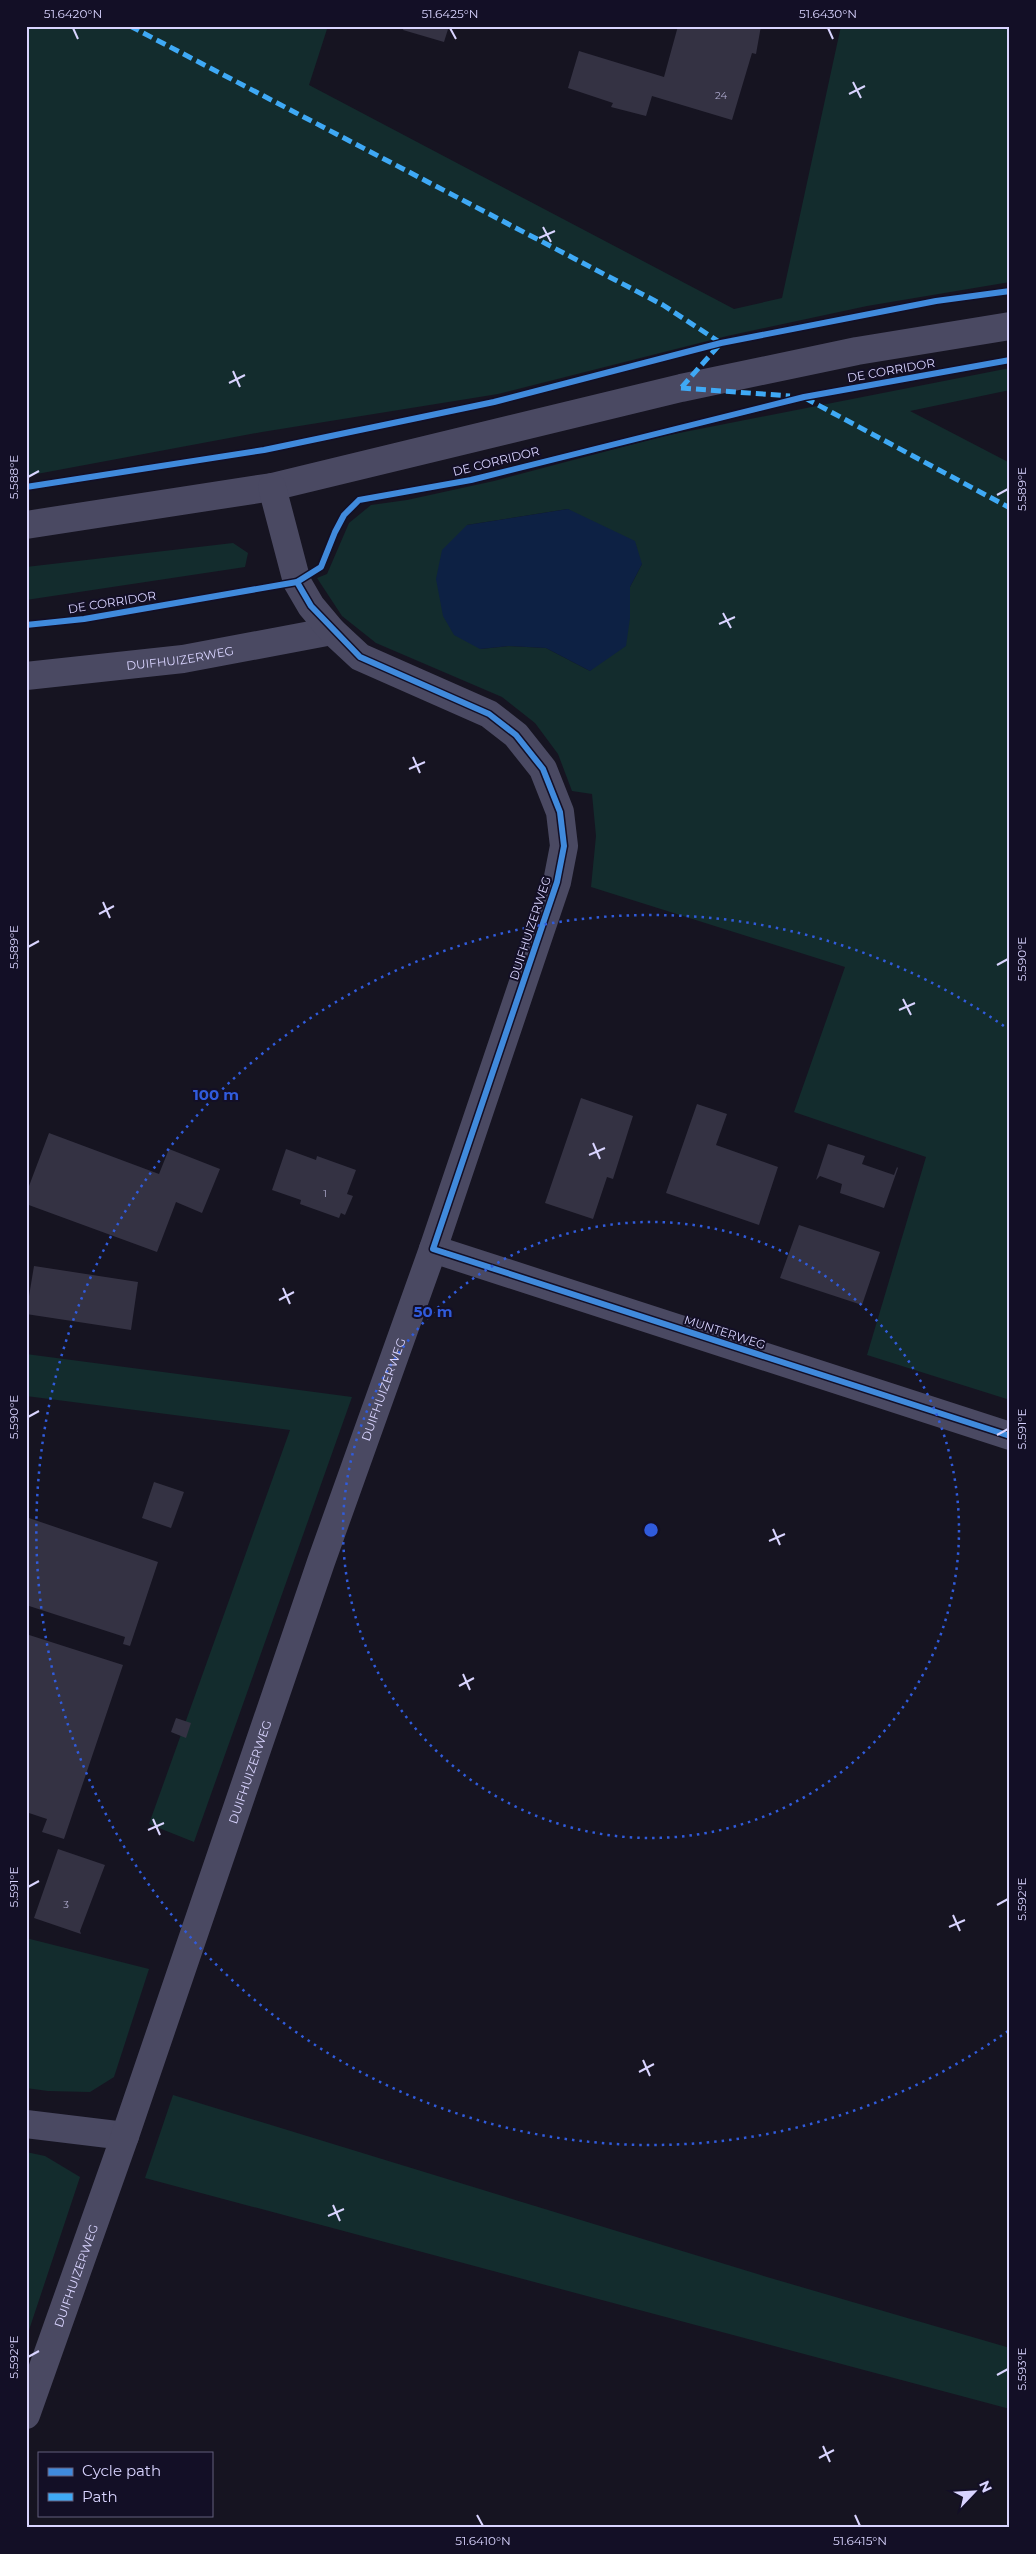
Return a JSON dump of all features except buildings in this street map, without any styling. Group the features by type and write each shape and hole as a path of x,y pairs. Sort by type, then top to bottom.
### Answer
{"street":[{"name":"DE CORRIDOR","path":"26,524 272,487 681,388 857,351 1010,326"},
{"name":"DUIFHUIZERWEG","path":"26,2415 125,2136 322,1562 432,1250 558,882 564,846 560,812 543,769 516,735 489,714 360,657 332,631 311,606 297,582 272,487"},
{"name":"DUIFHUIZERWEG","path":"26,676 183,659 332,631"},
{"name":"MUNTERWEG","path":"432,1250 1010,1436"},
{"path":"26,2124 125,2136"}],"green space":[{"path":"26,26 328,26 309,85 734,309 782,298 841,26 1004,26 1010,28 1010,282 867,306 727,336 498,394 262,432 26,476"},
{"path":"1010,368 1010,390 910,411 1010,463 1010,1400 867,1355 926,1157 794,1112 845,967 591,887 596,836 592,794 572,791 558,754 535,723 502,697 376,643 342,616 317,578 327,574 349,523 371,505 407,500 494,481 664,436","holes":["568,509 642,564 630,587 630,618 590,671 546,648 509,646 480,649 467,525"]},
{"path":"233,543 248,553 245,567 26,600 26,567"},
{"path":"26,1354 352,1397 194,1842 149,1824 290,1430 26,1396"},
{"path":"26,1938 149,1969 114,2077 90,2092 48,2091 26,2088"},
{"path":"173,2095 767,2277 1010,2348 1010,2409 145,2178"},
{"path":"26,2152 45,2156 80,2177 26,2339"}],"water":[{"path":"568,509 635,541 642,564 630,587 630,618 626,646 590,671 546,648 509,646 480,649 454,635 443,616 436,579 442,550 467,525"}],"marked path":[{"path":"130,26 663,305 721,343 681,388"},
{"path":"681,388 790,396"},
{"path":"805,398 1010,508"}],"cycle path":[{"path":"26,487 264,450 494,402 721,343 936,301 1010,291"},
{"path":"26,625 84,619 297,582 321,567 344,515 359,500 471,480 804,397 1010,360"},
{"path":"297,582 311,606 360,657 489,714 516,735 543,769 560,812 564,846 557,882 433,1249 1010,1436"}]}
